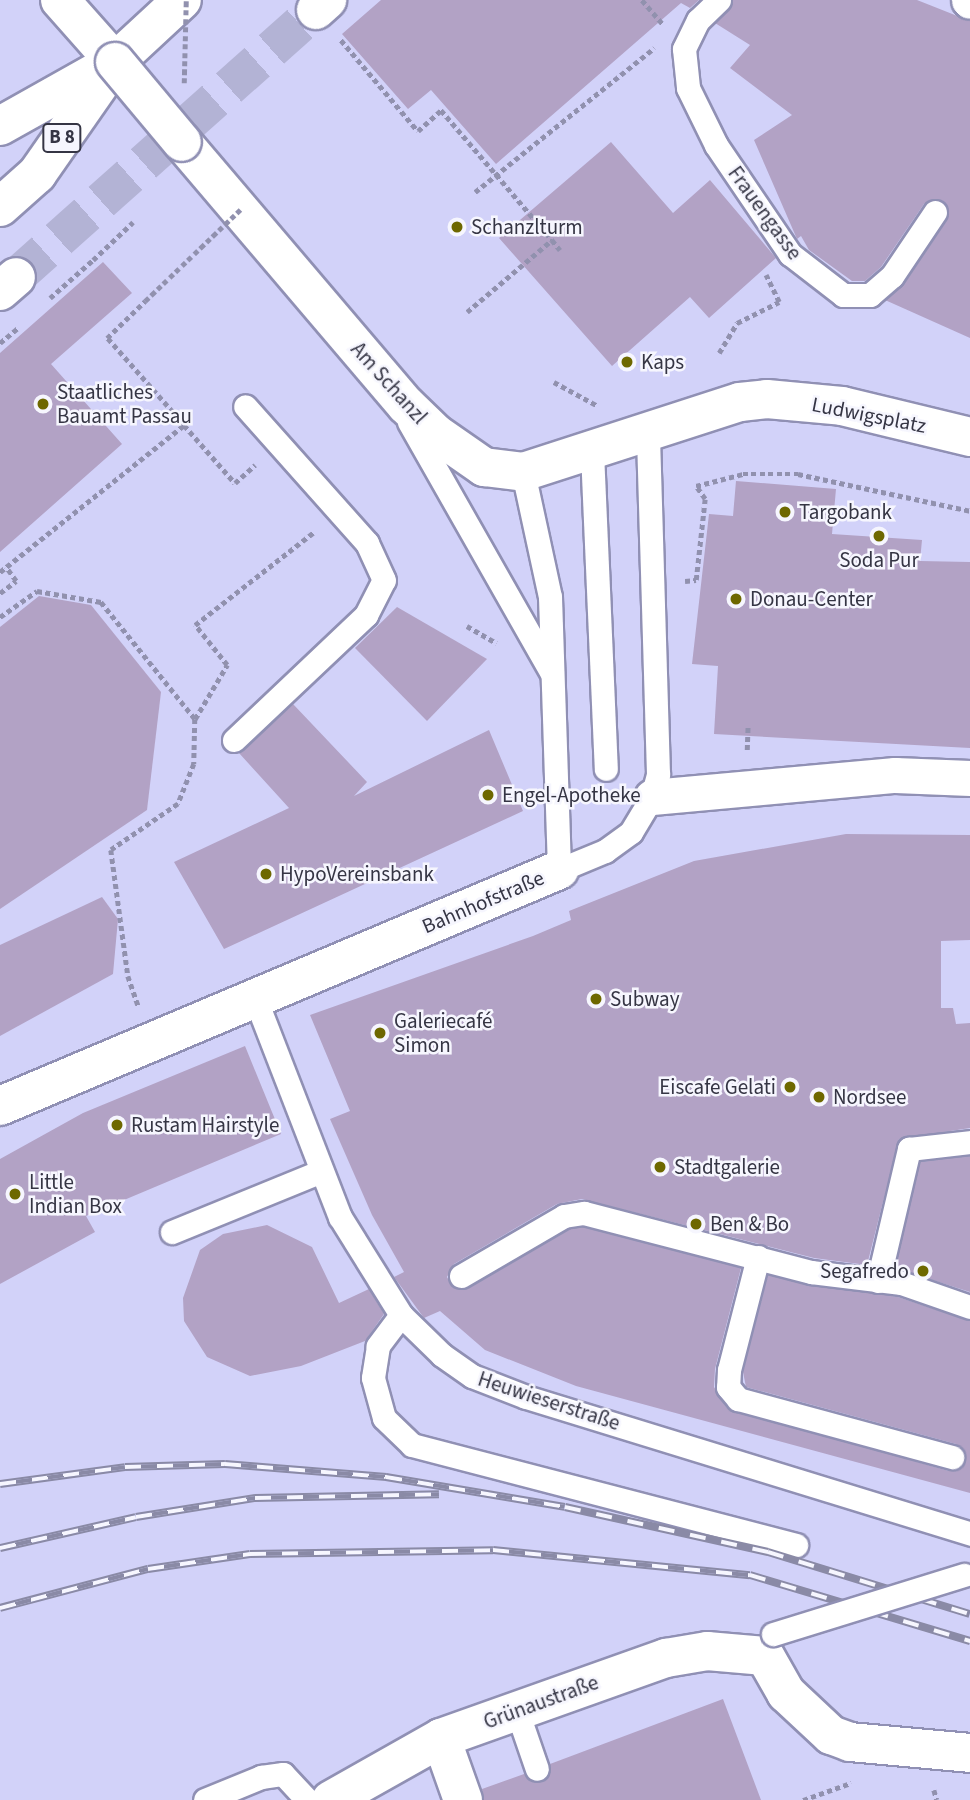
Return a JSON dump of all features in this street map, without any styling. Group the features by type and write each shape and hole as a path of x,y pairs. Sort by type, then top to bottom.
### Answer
{"street":[{"name":"Am Schanzl","path":"60,0 386,383 463,455 498,472 523,472 767,399"},
{"path":"115,62 184,0"},
{"name":"B 8","path":"0,126 115,62"},
{"name":"B 8","path":"0,207 37,174 115,62"},
{"name":"Ludwigsplatz","path":"767,399 842,405 970,437"},
{"path":"652,797 895,775 970,778"},
{"name":"Bahnhofstraße","path":"0,1106 559,870"},
{"path":"769,1645 786,1693 831,1735 850,1742 970,1753"},
{"name":"Grünaustraße","path":"331,1800 441,1738 517,1711 686,1653 769,1645"},
{"path":"441,1738 463,1800"}],"lane":[{"name":"Frauengasse","path":"719,0 698,20 684,49 688,88 716,145 797,261 843,295 870,295 892,276 935,212"},
{"path":"386,383 553,675"},
{"path":"234,740 366,615 382,593 376,556 245,405"},
{"path":"648,433 658,774 652,797"},
{"path":"592,452 606,768"},
{"path":"523,472 546,570 553,675 559,870"},
{"name":"Bahnhofstraße","path":"559,870 615,844 631,832 652,797"},
{"name":"Heuwieserstraße","path":"255,998 319,1172 367,1268 401,1315 442,1355 482,1380 970,1534"},
{"path":"878,1282 909,1149 970,1142"},
{"path":"172,1232 319,1172"},
{"path":"461,1276 574,1213 758,1257 946,1295 970,1307"},
{"path":"758,1257 729,1370 728,1387 738,1399 952,1457"},
{"path":"401,1315 378,1346 373,1378 384,1418 412,1446 796,1545"},
{"name":"Grünaustraße","path":"769,1645 967,1574"},
{"path":"517,1711 537,1769"},
{"path":"205,1800 261,1777 283,1774 307,1800"}],"path":[{"path":"182,142 184,0"},
{"path":"326,13 418,131 441,110 560,250"},
{"path":"475,192 656,46"},
{"path":"230,477 107,338 240,210"},
{"path":"48,301 132,224"},
{"path":"467,312 552,240"},
{"path":"756,285 764,278"},
{"path":"719,353 737,323 779,302 769,285"},
{"path":"0,572 184,425"},
{"path":"652,582 696,580 705,499 696,486 743,474 798,474 970,512"},
{"path":"152,1042 128,976 111,850 178,804 194,764 195,719 227,665 195,625 340,512"},
{"path":"0,593 16,581 6,567"},
{"path":"0,617 37,591 100,602 195,719"},
{"path":"467,626 494,642"}],"building":[{"path":"381,0 699,0 690,8 681,3 496,164 431,90 408,109 342,34"},
{"path":"733,0 917,0 970,21 970,338 885,300 904,284 947,220 942,200 924,204 881,267 865,281 852,281 809,250 801,236 797,239 754,140 792,115 730,68 750,45 715,23"},
{"path":"611,142 673,213 710,180 776,258 709,318 690,297 612,366 499,238"},
{"name":"Staatliches Bauamt Passau","path":"103,262 132,293 51,364 122,444 0,552 0,353"},
{"path":"736,481 836,489 832,534 922,540 920,561 970,562 970,748 714,734 718,666 692,664 709,514 733,516"},
{"path":"39,596 91,605 161,692 147,810 0,909 0,627"},
{"path":"397,607 487,659 427,721 355,648"},
{"path":"293,704 367,782 354,796 489,730 523,811 224,949 174,862 289,808 239,753"},
{"name":"Stadtgalerie","path":"846,834 970,835 970,940 941,941 941,1008 953,1008 956,1024 970,1023 970,1128 899,1139 867,1265 814,1258 582,1199 557,1204 454,1264 447,1277 453,1288 467,1288 569,1229 583,1227 741,1268 715,1369 714,1387 727,1408 949,1471 965,1461 956,1444 746,1387 743,1372 768,1275 898,1297 970,1321 970,1493 576,1386 485,1350 440,1311 424,1318 394,1277 404,1272 372,1215 330,1119 350,1111 310,1015 533,936 571,920 569,911 694,861"},
{"path":"102,897 118,919 113,974 0,1036 0,945"},
{"path":"245,1046 281,1134 86,1216 95,1232 0,1284 0,1159 83,1113"},
{"path":"970,1156 970,1292 895,1268 920,1162"},
{"path":"267,1225 312,1247 339,1303 369,1289 384,1314 365,1341 301,1366 250,1376 207,1357 184,1321 183,1298 200,1250 223,1234"},
{"path":"723,1699 761,1800 484,1800 482,1789 524,1774 542,1782 550,1764"}],"tunnel":[{"path":"16,277 316,10"}],"railway":[{"path":"0,1484 125,1467 225,1464 386,1477 565,1507 768,1552 970,1614"},
{"path":"0,1548 136,1517 255,1498 439,1494"},
{"path":"0,1608 148,1569 250,1554 493,1550 750,1575 970,1641"}],"place":[{"name":"Schanzlturm","path":"457,227"},
{"name":"Kaps","path":"627,362"},
{"name":"Staatliches Bauamt Passau","path":"43,404"},
{"name":"Targobank","path":"785,512"},
{"name":"Soda Pur","path":"879,536"},
{"name":"Donau-Center","path":"736,599"},
{"name":"Engel-Apotheke","path":"488,795"},
{"name":"HypoVereinsbank","path":"266,874"},
{"name":"Subway","path":"596,999"},
{"name":"Galeriecafé Simon","path":"380,1033"},
{"name":"Eiscafe Gelati","path":"790,1087"},
{"name":"Nordsee","path":"819,1097"},
{"name":"Rustam Hairstyle","path":"117,1125"},
{"name":"Stadtgalerie","path":"660,1167"},
{"name":"Little Indian Box","path":"15,1194"},
{"name":"Ben & Bo","path":"696,1224"},
{"name":"Segafredo","path":"923,1271"}]}
